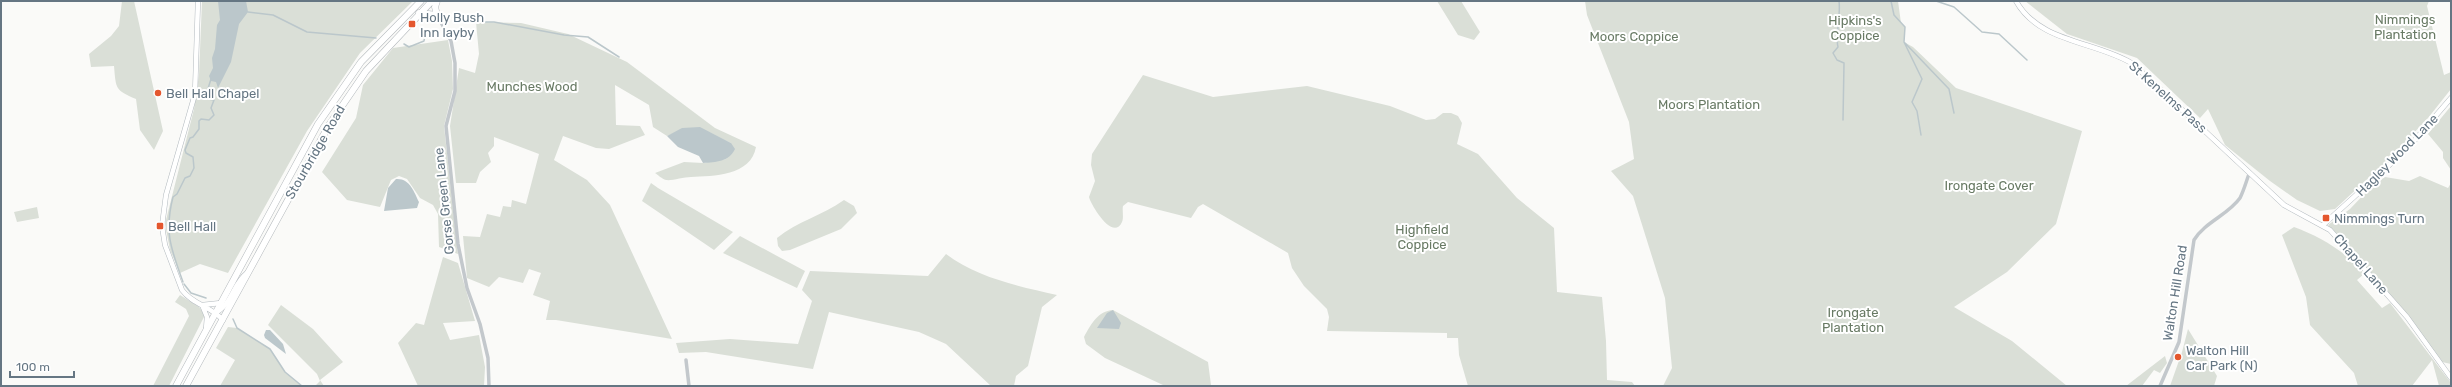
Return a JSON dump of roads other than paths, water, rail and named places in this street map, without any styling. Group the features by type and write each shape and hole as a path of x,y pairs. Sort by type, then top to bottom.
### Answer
{"highway":[{"name":"Stourbridge Road","path":"176,386 326,112 361,62 420,1"},
{"name":"Stourbridge Road","path":"187,385 329,125 355,86 419,13 432,1"},
{"path":"419,13 437,15 435,7 437,1"}],"street":[{"path":"198,1 195,94 166,195 162,226 165,246 182,290 186,295 215,313 223,320"},
{"name":"St Kenelms Pass","path":"2016,1 2030,18 2053,33 2104,49 2133,64 2209,133 2249,174"},
{"name":"Gorse Green Lane","path":"437,15 451,41 456,62 456,91 446,126 458,244 467,288 485,344 490,386"},
{"name":"Hagley Wood Lane","path":"2323,225 2408,148 2451,98"},
{"name":"Chapel Lane","path":"2249,174 2284,205 2330,230 2407,317 2451,378"},
{"name":"Walton Hill Road","path":"2160,386 2179,342 2191,248 2194,240 2200,231 2236,203 2244,190 2249,174"},
{"path":"215,313 224,307 241,277 247,273"},
{"path":"202,305 221,303"},
{"path":"202,305 207,317 206,329"},
{"path":"686,360 689,386"}],"waterway":[{"path":"1839,1 1837,37 1838,47 1833,53 1837,60 1844,63 1843,120"},
{"path":"1891,1 1894,15 1905,27 1904,42 1922,79 1912,102 1917,111 1921,135"},
{"path":"1936,1 1954,7 1982,32 1999,34 2027,60"},
{"path":"248,12 273,15 307,32 376,38"},
{"path":"474,22 494,22 564,35 588,37 619,57"},
{"path":"404,44 409,47 424,41 425,35"},
{"path":"1905,43 1949,89 1954,113"},
{"path":"183,282 170,240 170,209 173,197 177,194 185,178 190,176 194,168 193,157 186,153 185,150 190,138 193,137 199,129 199,121 201,119 209,120 214,115 211,108 214,100 208,99 206,95 211,79"},
{"path":"184,284 191,293 206,298"},
{"path":"233,319 237,328 270,349 285,372 302,386"}],"place":[{"name":"Holly Bush Inn layby","path":"412,24"},
{"name":"Bell Hall Chapel","path":"158,93"},
{"name":"Nimmings Turn","path":"2326,218"},
{"name":"Bell Hall","path":"160,226"},
{"name":"Walton Hill Car Park (N)","path":"2178,357"}],"park label":[{"name":"Nimmings Plantation","path":"2405,26"},
{"name":"Hipkins's Coppice","path":"1855,28"},
{"name":"Moors Coppice","path":"1634,36"},
{"name":"Munches Wood","path":"532,86"},
{"name":"Moors Plantation","path":"1709,104"},
{"name":"Irongate Cover","path":"1989,185"},
{"name":"Highfield Coppice","path":"1422,236"},
{"name":"Irongate Plantation","path":"1853,320"}]}
